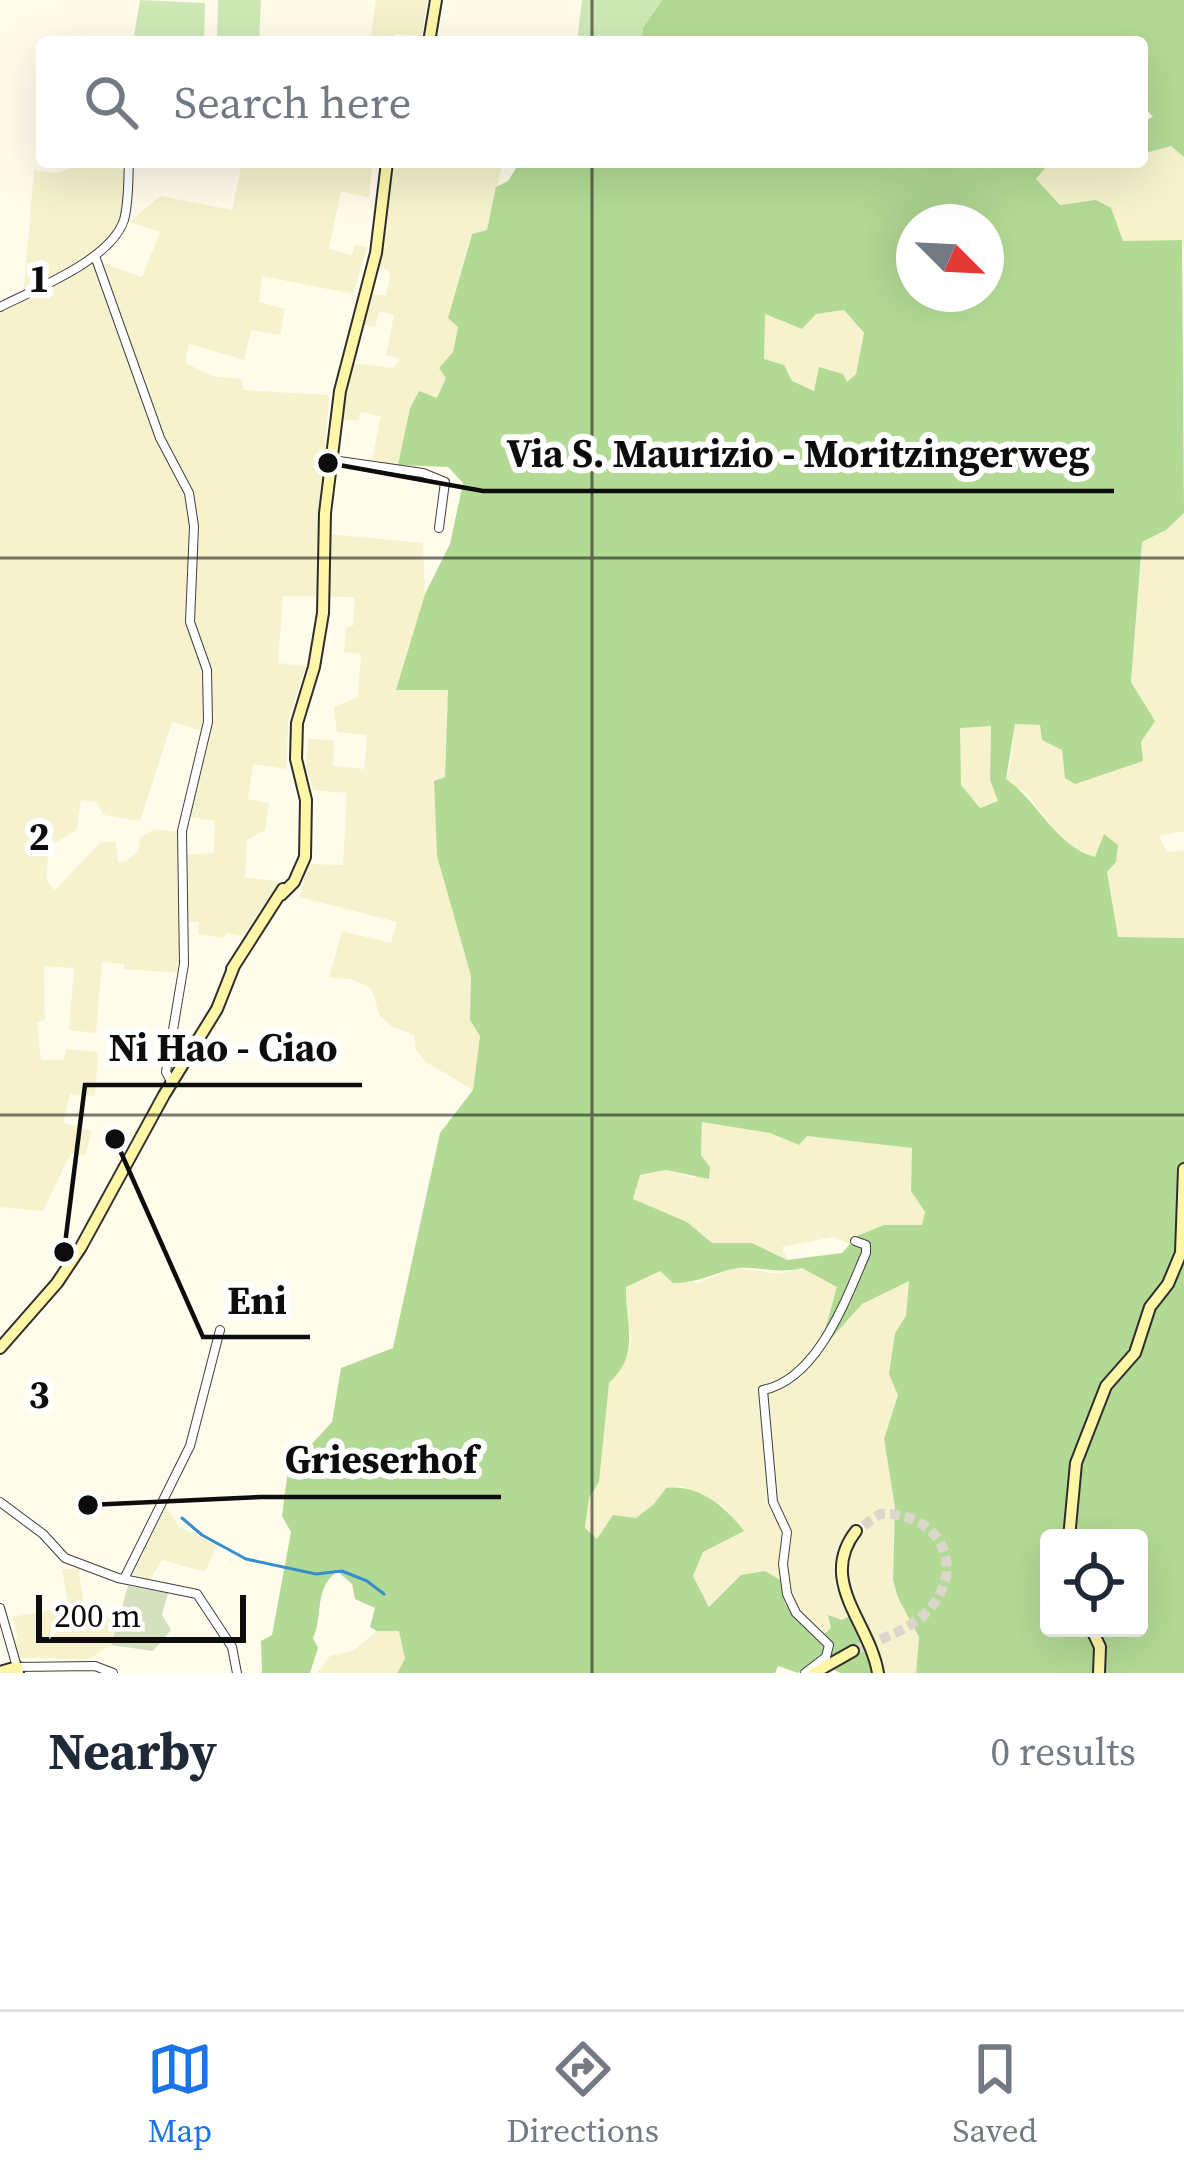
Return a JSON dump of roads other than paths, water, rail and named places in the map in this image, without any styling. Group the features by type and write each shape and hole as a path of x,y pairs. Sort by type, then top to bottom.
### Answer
{"main road":[{"path":"430,36 436,0"},
{"path":"0,1348 65,1272 217,1009 235,966 302,868 306,800 295,742 323,613 328,459 344,368 376,253 386,168"},
{"path":"1070,1529 1076,1463 1106,1386 1135,1353 1150,1306 1168,1284 1181,1252 1184,1169"},
{"path":"856,1532 842,1557 841,1577 874,1650 878,1673"},
{"path":"1095,1637 1100,1647 1099,1673"},
{"path":"814,1673 853,1652"},
{"path":"0,1672 18,1670"}],"street":[{"path":"0,308 95,256 123,223 128,168"},
{"path":"95,256 160,438 189,493 194,526 190,622 207,670 208,722 180,851 184,964 166,1072 172,1082"},
{"path":"328,459 423,473 446,482 439,528"},
{"path":"805,1673 826,1657 829,1646 788,1598 783,1570 787,1532 772,1502 763,1390 784,1384 827,1339 867,1250 864,1243 855,1241"},
{"path":"124,1580 190,1446 220,1330"},
{"path":"0,1502 48,1538 65,1558 124,1580 191,1591 205,1604 232,1647 237,1673"},
{"path":"0,1608 18,1670 95,1666 113,1673"}],"waterway":[{"path":"182,1518 246,1559 316,1574 342,1571 384,1594"}],"tunnel":[{"path":"853,1651 919,1619 935,1602 947,1568 938,1540 914,1520 880,1514 856,1531"}],"place":[{"name":"Via S. Maurizio - Moritzingerweg","path":"328,463"},
{"name":"Eni","path":"115,1139"},
{"name":"Ni Hao - Ciao","path":"64,1252"},
{"name":"Grieserhof","path":"88,1505"}]}
